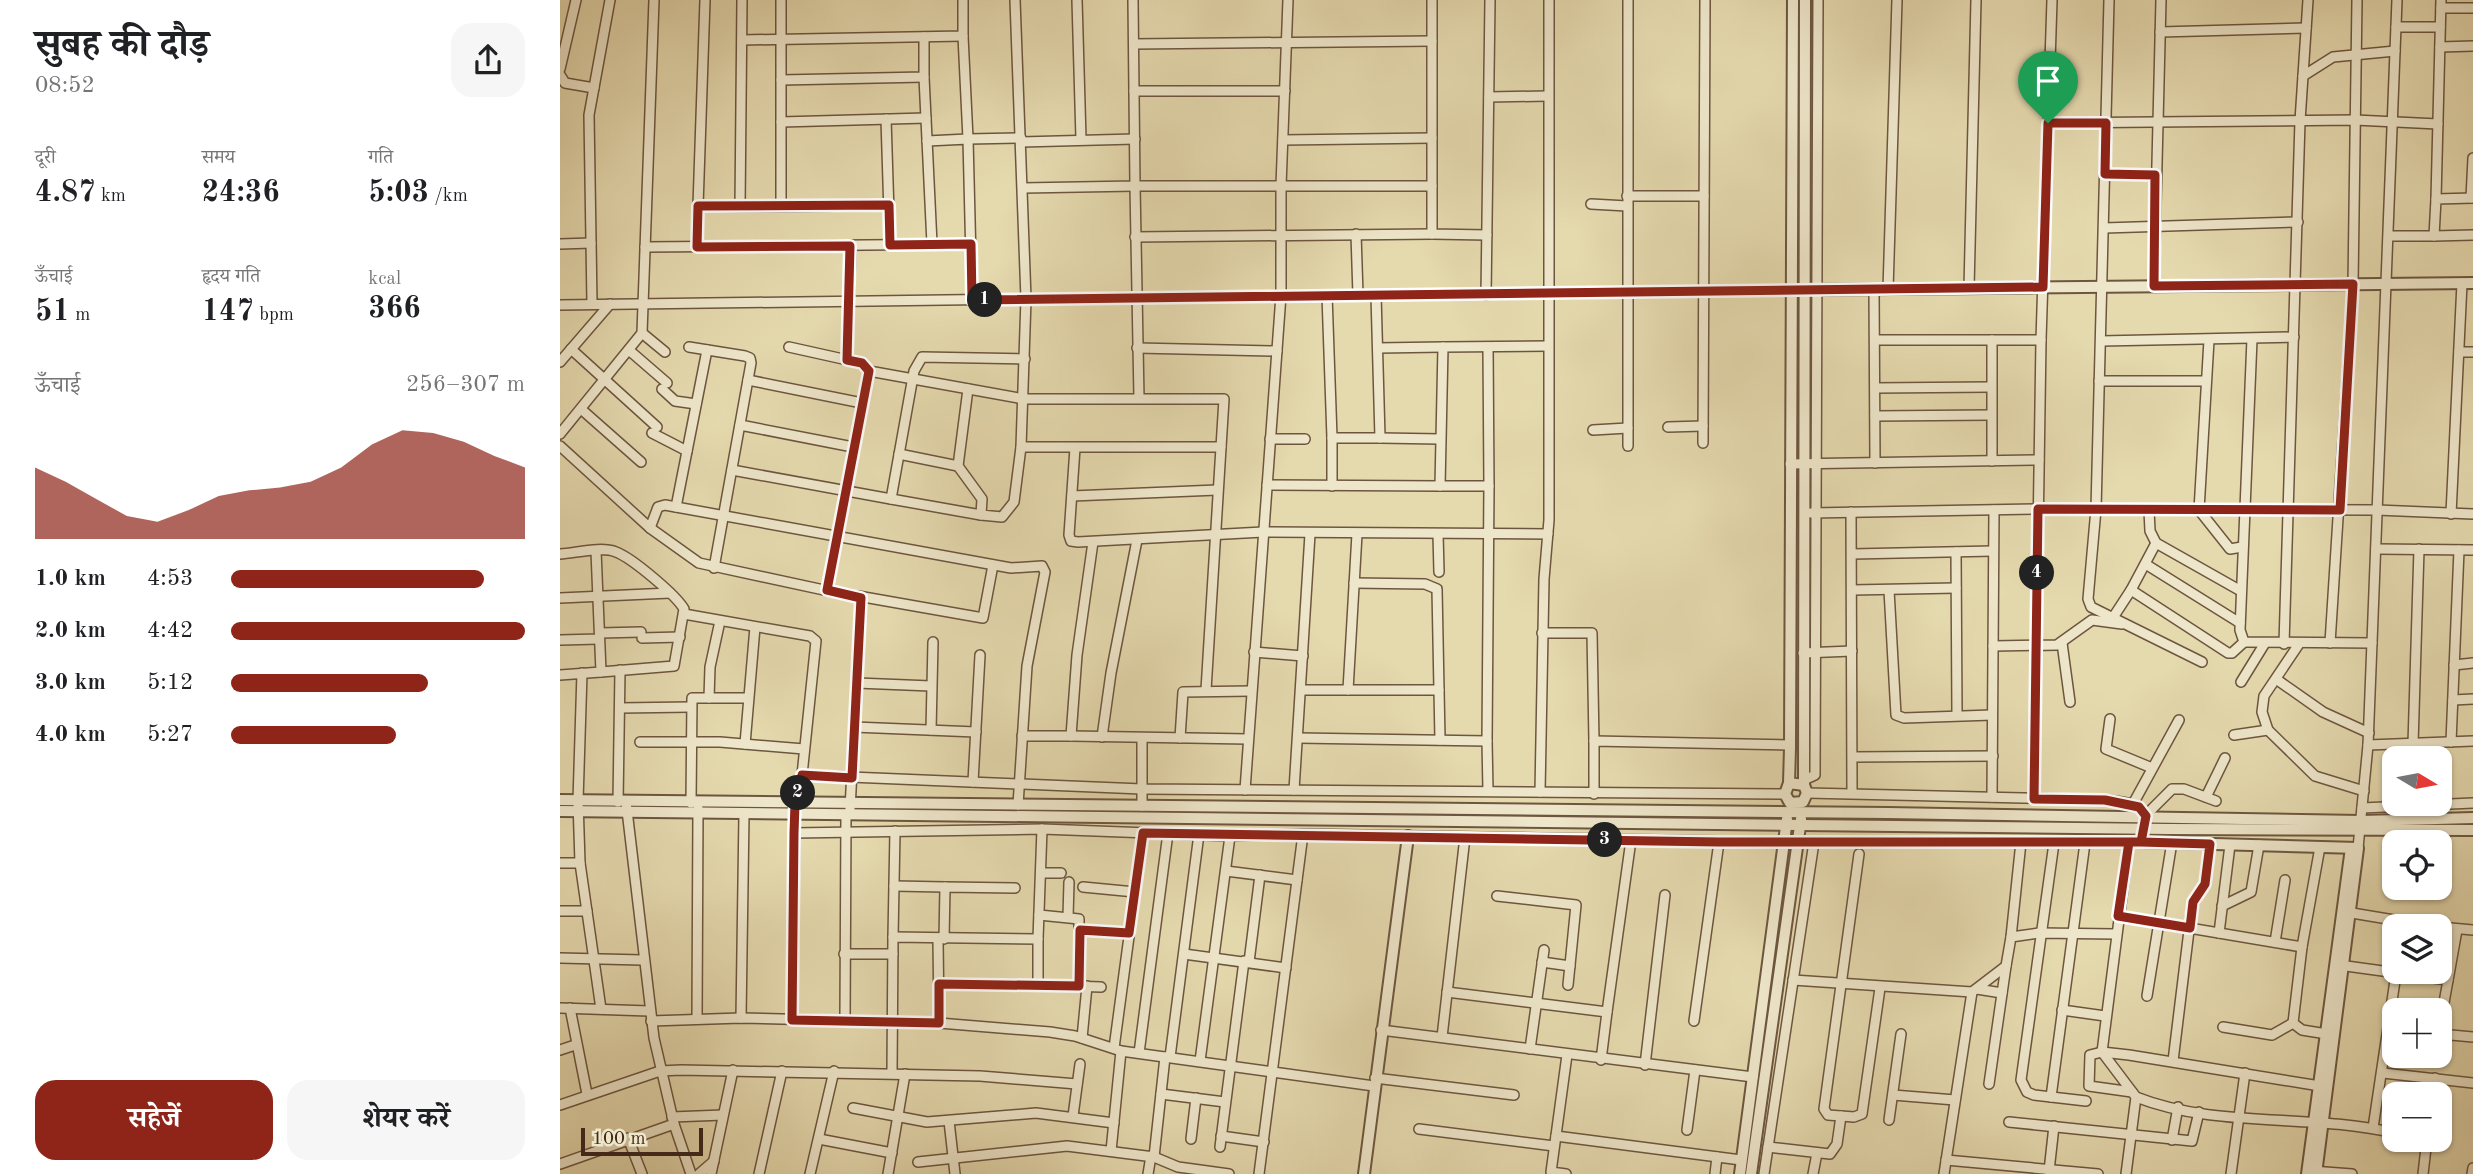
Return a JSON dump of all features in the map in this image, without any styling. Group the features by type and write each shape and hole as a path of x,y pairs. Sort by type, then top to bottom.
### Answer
{"street":[{"path":"560,69 576,0"},
{"path":"592,304 589,114 610,0"},
{"path":"560,434 642,333 654,0"},
{"path":"697,247 705,0"},
{"path":"740,207 742,0"},
{"path":"781,0 781,207"},
{"path":"963,0 972,300"},
{"path":"732,470 981,515 1002,517 1012,509 1021,447 1026,299 1016,0"},
{"path":"1076,0 1081,139"},
{"path":"1133,0 1139,398"},
{"path":"1245,790 1281,295 1281,186 1288,0"},
{"path":"1432,0 1432,234"},
{"path":"1486,295 1489,0"},
{"path":"1540,792 1542,633 1548,534 1549,0"},
{"path":"1628,0 1628,446"},
{"path":"1703,443 1705,0"},
{"path":"1740,1174 1788,804 1793,0"},
{"path":"1751,1174 1803,800 1802,290 1805,0"},
{"path":"1803,800 1815,775 1818,0"},
{"path":"1888,290 1897,0"},
{"path":"1969,288 1976,0"},
{"path":"2034,799 2041,340 2052,0"},
{"path":"2109,0 2096,509 2088,600 2091,607 2114,616 2202,662"},
{"path":"2154,286 2161,0"},
{"path":"2284,644 2300,121 2308,0"},
{"path":"2330,643 2353,284 2357,0"},
{"path":"2352,1174 2311,1173 2360,826 2369,733 2397,0"},
{"path":"2434,236 2441,4 2473,8"},
{"path":"2160,32 2306,27"},
{"path":"2396,27 2440,27"},
{"path":"741,40 963,36"},
{"path":"924,37 932,244"},
{"path":"1134,44 1432,41"},
{"path":"2440,47 2473,46"},
{"path":"2303,75 2317,70 2326,59 2395,51"},
{"path":"560,75 565,83 594,88"},
{"path":"781,80 924,77"},
{"path":"1134,91 1285,91"},
{"path":"1489,97 1548,96"},
{"path":"781,122 926,118"},
{"path":"886,119 890,245"},
{"path":"2048,123 2355,120 2438,124"},
{"path":"1283,140 1432,138"},
{"path":"927,141 1135,139"},
{"path":"2436,199 2472,198 2473,158"},
{"path":"2105,174 2155,175"},
{"path":"1023,188 1432,186"},
{"path":"1591,204 1704,196"},
{"path":"698,206 889,205"},
{"path":"2104,228 2298,222"},
{"path":"1356,234 1358,295"},
{"path":"1135,237 1487,234"},
{"path":"2389,236 2473,235"},
{"path":"560,244 591,243"},
{"path":"645,247 971,244"},
{"path":"847,360 850,246"},
{"path":"560,305 2467,283 2461,315 2451,514"},
{"path":"1874,290 1875,463"},
{"path":"1328,295 1332,486"},
{"path":"1376,295 1380,438"},
{"path":"560,362 566,350 610,304"},
{"path":"2461,315 2473,314"},
{"path":"642,333 665,352"},
{"path":"2101,341 2294,337"},
{"path":"2244,642 2241,623 2242,547 2252,339"},
{"path":"1875,340 2041,340"},
{"path":"1992,340 1992,461"},
{"path":"2209,340 2199,510 2228,547 2242,547"},
{"path":"1378,348 1548,346"},
{"path":"689,347 750,358 714,568"},
{"path":"789,347 862,363 869,371 1024,399 1224,399 1206,690"},
{"path":"1440,486 1443,347"},
{"path":"1488,347 1488,791"},
{"path":"1137,348 1277,351"},
{"path":"566,350 606,380 654,430 687,451"},
{"path":"676,507 707,350"},
{"path":"630,351 676,401 696,404"},
{"path":"2459,352 2473,352"},
{"path":"891,499 917,362 929,355 1025,359"},
{"path":"827,590 869,371"},
{"path":"748,380 862,402"},
{"path":"2099,381 2206,381"},
{"path":"1875,388 1991,387"},
{"path":"958,466 968,389"},
{"path":"581,409 641,462"},
{"path":"1875,416 1991,415"},
{"path":"740,425 853,447"},
{"path":"1668,427 1703,426"},
{"path":"1593,430 1628,428"},
{"path":"1270,439 1305,439"},
{"path":"1332,439 1440,439"},
{"path":"560,446 650,528 693,560 714,568 983,618 993,565"},
{"path":"1021,447 1221,447"},
{"path":"1075,448 1071,541 1263,533 1548,534"},
{"path":"899,454 958,466 982,499 981,515"},
{"path":"1790,464 2039,460"},
{"path":"1267,485 1489,486"},
{"path":"1072,496 1217,490"},
{"path":"650,528 661,505 836,534 993,565 1044,569 1027,666 1018,805"},
{"path":"1802,513 2096,509 2377,510 2473,514"},
{"path":"1993,797 1994,510"},
{"path":"2149,510 2150,531 2156,543 2241,592"},
{"path":"1851,512 1852,793"},
{"path":"1294,790 1311,534"},
{"path":"1348,690 1357,534"},
{"path":"1438,534 1439,572"},
{"path":"1102,737 1111,673 1137,540"},
{"path":"1071,736 1077,655 1093,542"},
{"path":"2114,616 2147,565 2156,543"},
{"path":"2376,549 2473,550"},
{"path":"2413,744 2419,550"},
{"path":"2451,742 2459,550"},
{"path":"560,554 596,551 620,554 683,605 684,614 674,666 560,675"},
{"path":"596,551 601,671"},
{"path":"1852,554 1993,551"},
{"path":"1956,552 1957,715"},
{"path":"2147,565 2241,623"},
{"path":"1354,583 1426,584 1437,589 1440,740"},
{"path":"1852,590 1956,589"},
{"path":"1889,590 1896,715 1904,718 1992,715"},
{"path":"2131,590 2228,653 2232,653 2244,642 2372,643"},
{"path":"560,598 598,594 670,593"},
{"path":"845,1021 845,834 855,727 861,598 858,596"},
{"path":"684,614 814,637 802,775 795,809 792,1020"},
{"path":"1993,646 2062,643 2092,620 2135,627"},
{"path":"709,698 710,667 720,621"},
{"path":"745,744 755,627"},
{"path":"600,633 680,637"},
{"path":"560,640 599,639 600,633"},
{"path":"1542,633 1592,633 1594,794"},
{"path":"931,730 933,642"},
{"path":"2062,643 2070,702"},
{"path":"2241,682 2265,643"},
{"path":"2299,644 2262,703 2268,730 2315,776 2364,791"},
{"path":"1802,653 1853,651"},
{"path":"1254,652 1303,656"},
{"path":"972,782 980,655"},
{"path":"2454,665 2473,663"},
{"path":"621,670 624,806 642,960 660,1071 691,1174"},
{"path":"582,673 578,806 580,863 601,1009"},
{"path":"2276,679 2323,712 2369,733"},
{"path":"857,683 931,685"},
{"path":"1301,690 1440,690"},
{"path":"1180,738 1183,692 1251,691"},
{"path":"697,1018 696,806 691,742 692,698 748,698"},
{"path":"2453,700 2473,699"},
{"path":"620,708 691,707"},
{"path":"2110,719 2106,749 2152,768"},
{"path":"2133,804 2179,720"},
{"path":"855,727 976,732"},
{"path":"2234,735 2268,730"},
{"path":"1022,736 1248,739"},
{"path":"1142,737 1142,806"},
{"path":"1298,738 1487,741"},
{"path":"1594,741 1790,745"},
{"path":"2368,746 2473,741"},
{"path":"640,742 745,744 804,749"},
{"path":"1853,757 1993,756"},
{"path":"2206,797 2225,758"},
{"path":"802,775 1142,789 1540,792 1788,804"},
{"path":"2126,1174 2134,1095 2102,1052 2115,934 2135,842 2145,821 2172,789 2184,789 2216,802"},
{"path":"560,811 578,806 696,806 849,811 1127,811 1142,806 1407,820 1788,804 1852,793 2133,804"},
{"path":"560,800 578,806"},
{"path":"849,811 887,815 1018,805 1207,816 1220,811 1788,804 1803,800 2034,822 2145,821 2473,830"},
{"path":"2362,808 2473,803"},
{"path":"2133,804 2145,821"},
{"path":"696,806 744,814 795,809"},
{"path":"1407,808 1407,820"},
{"path":"741,1018 744,814"},
{"path":"887,815 891,831 894,886 892,1073"},
{"path":"1148,1174 1153,1157 1207,816"},
{"path":"2360,826 2473,818"},
{"path":"794,833 1042,829 1230,836 1303,834 1719,842 2172,842 2355,848"},
{"path":"1038,985 1042,829"},
{"path":"1111,1151 1117,1050 1143,833"},
{"path":"1139,1053 1168,833"},
{"path":"1259,1174 1303,834"},
{"path":"1200,1061 1230,836"},
{"path":"1365,1174 1381,1030 1408,836"},
{"path":"1442,1037 1465,837"},
{"path":"1601,1060 1630,840"},
{"path":"1694,1021 1719,842"},
{"path":"1764,1174 1814,842"},
{"path":"1989,1084 2011,937 2021,842"},
{"path":"2054,842 2039,933 2021,1080 2027,1092 2086,1101"},
{"path":"2147,996 2172,842"},
{"path":"2051,1097 2085,843"},
{"path":"2173,1061 2193,902 2205,884 2210,844"},
{"path":"2219,933 2230,845"},
{"path":"2222,906 2251,892 2259,845"},
{"path":"2294,1023 2302,947 2320,847"},
{"path":"2339,965 2352,913 2355,848"},
{"path":"1859,854 1824,1109 1828,1115 1857,1117 1864,1110 1880,988"},
{"path":"560,863 580,863"},
{"path":"1226,871 1297,880"},
{"path":"1041,873 1061,873"},
{"path":"1220,1147 1260,875"},
{"path":"2275,943 2285,880"},
{"path":"1068,917 1069,883"},
{"path":"894,886 1015,888"},
{"path":"939,1023 945,887"},
{"path":"1083,887 1135,892"},
{"path":"1645,1065 1665,895"},
{"path":"1497,896 1576,905 1568,985"},
{"path":"560,911 587,911"},
{"path":"2352,913 2382,918"},
{"path":"1038,915 1079,919 1083,986 1082,1038"},
{"path":"2118,916 2302,947"},
{"path":"2452,929 2473,930"},
{"path":"1080,930 1129,933"},
{"path":"2452,958 2457,930"},
{"path":"2011,937 2039,933 2115,934"},
{"path":"893,937 1038,939"},
{"path":"1530,1049 1544,950"},
{"path":"844,954 893,954"},
{"path":"1184,954 1286,968"},
{"path":"560,958 642,960"},
{"path":"1542,962 1570,966"},
{"path":"2339,965 2382,972"},
{"path":"1944,1174 1974,991 2006,966"},
{"path":"1793,980 1880,988 2002,993"},
{"path":"939,984 1101,987"},
{"path":"1447,992 1607,1012"},
{"path":"587,1094 565,1008 697,1018 939,1023 1082,1038 1117,1050 1273,1072 1514,1095"},
{"path":"2062,1010 2105,1016"},
{"path":"2223,1027 2273,1035 2294,1023"},
{"path":"2294,1023 2302,1030 2331,1035"},
{"path":"1381,1030 1601,1060 1753,1077"},
{"path":"1889,1120 1901,1034"},
{"path":"2452,1035 2473,1037"},
{"path":"560,1049 575,1045"},
{"path":"2323,1087 2173,1061 2102,1052 2090,1055 2089,1086 2199,1112 2382,1130"},
{"path":"1566,1174 1550,1173 1567,1055"},
{"path":"1073,1116 1080,1064"},
{"path":"2374,1128 2384,1068"},
{"path":"711,1174 733,1070"},
{"path":"1687,1130 1695,1070"},
{"path":"560,1105 660,1071 834,1071 1032,1079 1077,1084"},
{"path":"759,1174 782,1071"},
{"path":"810,1174 834,1071"},
{"path":"2231,1174 2245,1073"},
{"path":"2383,1073 2473,1083"},
{"path":"888,1174 905,1074"},
{"path":"2434,1082 2435,1078"},
{"path":"1161,1094 1225,1102"},
{"path":"1893,1095 1955,1100"},
{"path":"1191,1139 1196,1098"},
{"path":"2172,1140 2178,1107"},
{"path":"853,1108 927,1122 1036,1113 1114,1123"},
{"path":"2009,1122 2131,1133 2172,1140 2194,1139 2199,1112"},
{"path":"560,1164 673,1120 723,1115"},
{"path":"1768,1147 1816,1153 1835,1151 1841,1116"},
{"path":"949,1121 955,1174"},
{"path":"2049,1171 2054,1126"},
{"path":"1419,1129 1741,1160"},
{"path":"1221,1136 1264,1142"},
{"path":"628,1138 642,1174"},
{"path":"819,1139 892,1153"},
{"path":"918,1162 1068,1146 1153,1157 1178,1167 1229,1174"},
{"path":"2423,1174 2424,1152"},
{"path":"1813,1174 1816,1153"},
{"path":"1715,1174 1717,1157"},
{"path":"1946,1160 2098,1174"},
{"path":"699,1174 714,1161"},
{"path":"2472,1174 2473,1168"}],"route":[{"path":"2048,123 2043,287 972,300 971,244 890,245 889,205 698,206 697,247 850,246 847,360 867,365 869,371 827,590 861,598 852,778 802,775 795,804 792,1020 939,1023 939,984 1079,986 1080,930 1129,933 1143,833 1719,842 1919,841 2085,843 2141,842 2172,842 2210,844 2205,884 2193,902 2190,928 2118,916 2129,842 2141,842 2146,816 2139,807 2105,800 2034,799 2038,509 2340,510 2353,284 2154,286 2155,175 2105,174 2106,123 2048,123"}]}
